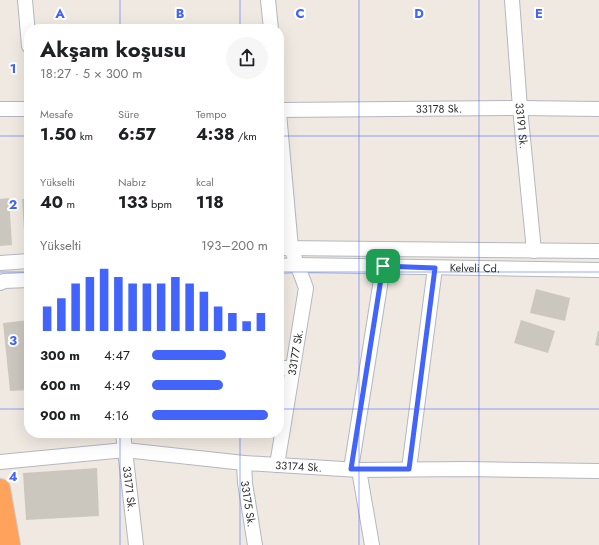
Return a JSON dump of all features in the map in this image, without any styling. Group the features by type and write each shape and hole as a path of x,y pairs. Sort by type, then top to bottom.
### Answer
{"highway":[{"path":"0,489 10,545"}],"street":[{"path":"25,0 27,24"},
{"path":"268,0 270,24"},
{"name":"33191 Sk.","path":"512,0 520,108 534,250"},
{"name":"33178 Sk.","path":"284,111 520,108 599,110"},
{"path":"0,109 24,109"},
{"path":"284,225 285,248 298,265"},
{"name":"Kelveli Cd.","path":"285,248 599,250"},
{"path":"0,263 24,261"},
{"name":"33177 Sk.","path":"284,390 286,368 306,288 298,265"},
{"name":"Kelveli Cd.","path":"284,266 599,270"},
{"path":"372,545 355,470 383,266"},
{"path":"409,469 435,268"},
{"path":"1,282 24,280"},
{"name":"33171 Sk.","path":"124,438 136,545"},
{"name":"33177 Sk.","path":"277,465 280,438"},
{"name":"33174 Sk.","path":"0,462 125,450 244,463 355,470 409,469 599,471"},
{"name":"33175 Sk.","path":"244,463 245,483 255,545"}],"building":[{"path":"9,198 12,245 0,246 0,199"},
{"path":"22,199 24,199 24,231"},
{"path":"536,289 570,298 565,321 530,313"},
{"path":"521,320 555,331 548,353 514,343"},
{"path":"24,321 24,390 10,391 3,323"},
{"path":"599,331 599,346 595,345"},
{"path":"97,468 99,516 26,520 23,473"}],"route":[{"path":"383,266 435,268 409,469 351,469 367,368 383,266"}]}
